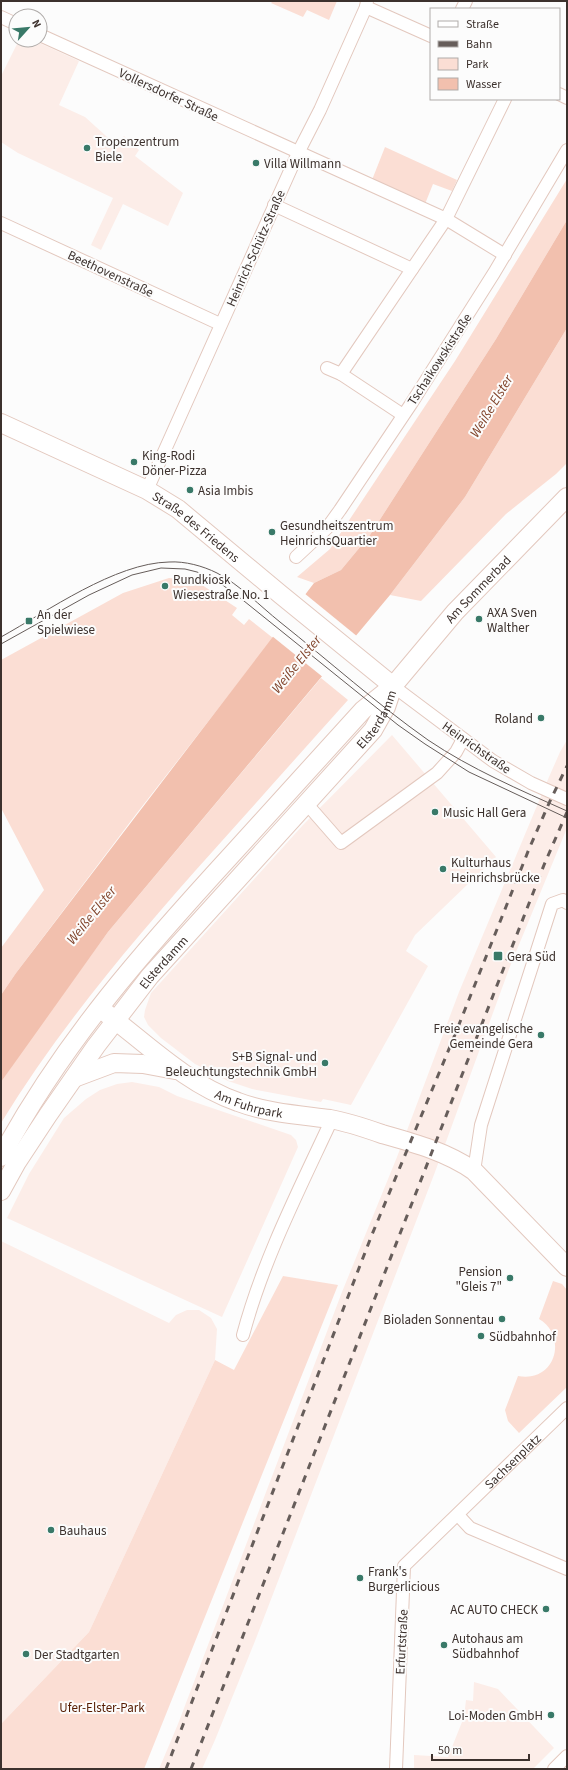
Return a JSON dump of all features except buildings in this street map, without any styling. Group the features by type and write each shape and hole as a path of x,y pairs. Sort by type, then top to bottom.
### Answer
{"main road":[{"name":"Straße des Friedens","path":"1,423 146,490 178,509 394,686"},
{"name":"Am Sommerbad","path":"394,686 454,612 567,497"},
{"name":"Elsterdamm","path":"1,1192 21,1156 74,1079 116,1020 150,976 373,730 386,707 394,686"},
{"name":"Elsterdamm","path":"1,1157 53,1071 99,1007 185,905 363,710 394,686"},
{"name":"Am Fuhrpark","path":"99,1007 179,1071 219,1095 253,1107 332,1119 446,1155 462,1162 474,1171"},
{"path":"74,1079 114,1063 143,1064 179,1071"},
{"path":"474,1171 567,1267"}],"street":[{"path":"367,4 430,36"},
{"name":"Heinrich-Schütz-Straße","path":"146,490 274,205 320,110 367,4"},
{"name":"Vollersdorfer Straße","path":"48,39 446,219 505,255"},
{"path":"341,374 446,219 505,100"},
{"name":"Tschaikowskistraße","path":"296,557 327,528 403,415 505,255 567,150"},
{"path":"274,205 412,269"},
{"name":"Beethovenstraße","path":"1,223 220,324"},
{"path":"327,368 341,374 403,415"},
{"name":"Heinrichstraße","path":"394,686 463,739 510,772 567,799"},
{"path":"306,803 341,843 437,773 456,752 463,739"},
{"path":"474,1171 481,1125 552,904 565,902"},
{"path":"243,1335 248,1315 270,1256 332,1119"},
{"name":"Sachsenplatz","path":"458,1515 567,1408"},
{"path":"458,1515 470,1528 567,1569"},
{"name":"Erfurtstraße","path":"396,1769 404,1566 458,1515"},
{"path":"554,1769 567,1756"}],"shaded area":[{"path":"48,47 79,61 59,105 85,117 116,145 124,136 139,150 135,156 183,193 168,226 123,204 101,250 91,245 113,198 18,153 1,142 1,76 15,48"},
{"path":"392,735 496,857 415,935 406,951 428,966 351,1105 323,1099 321,1102 252,1089 228,1081 195,1064 161,1038 148,1025 144,1017 151,993 303,825"},
{"path":"567,740 567,828 509,969 435,1172 255,1641 202,1769 159,1769 178,1724 342,1292 397,1157 459,992 549,777"},
{"path":"132,1082 159,1087 177,1096 291,1135 296,1140 298,1147 222,1317 7,1218 29,1174 64,1118 86,1099 100,1090 117,1084"},
{"path":"1,1241 169,1323 176,1315 187,1310 199,1310 211,1318 217,1329 215,1360 89,1632 1,1724"},
{"path":"474,1682 498,1689 554,1748 533,1769 414,1769 414,1755 448,1757 464,1717 466,1700 473,1701"}],"green space":[{"path":"273,1 337,1 329,20 307,10 303,17 271,3"},
{"path":"385,147 457,180 452,191 433,184 425,204 372,180"},
{"path":"567,179 567,220 496,339 370,535 341,570 314,583 297,577 330,549 455,361"},
{"path":"567,328 567,463 556,474 506,514 421,601 390,595 465,497"},
{"path":"169,578 196,581 237,608 232,615 244,625 249,619 273,638 137,813 1,995 1,948 44,890 1,808 1,660 123,593"},
{"path":"321,678 348,700 184,883 128,949 49,1051 1,1123 1,1082 26,1045 108,932"},
{"name":"Ufer-Elster-Park","path":"283,1276 338,1285 144,1769 1,1769 1,1724 89,1632 215,1360 234,1370"},
{"path":"553,1281 562,1284 567,1290 567,1387 519,1433 508,1421 505,1410 518,1376 531,1376 541,1372 549,1366 554,1356 555,1346 553,1336 548,1327 539,1319"}],"water":[{"name":"Weiße Elster","path":"567,220 567,328 465,497 390,595 108,932 1,1082 1,995 16,973 314,583 341,570 370,535 496,339"}],"pier":[{"path":"304,593 358,637 324,678 272,636"}],"tram line":[{"path":"1,637 82,590 127,570 148,564 169,562 181,562 200,566 217,573 242,590 372,697 444,751 478,770 567,811"},
{"path":"1,644 89,595 132,575 161,568 185,569 197,572 216,580 244,601 398,725 425,744 469,772 567,818"}],"railway":[{"path":"166,1769 371,1237 454,1037 529,849 567,766"},
{"path":"191,1769 544,865 567,812"}],"place":[{"name":"Tropenzentrum Biele","path":"87,148"},
{"name":"Villa Willmann","path":"256,163"},
{"name":"King-Rodi Döner-Pizza","path":"134,462"},
{"name":"Asia Imbis","path":"190,490"},
{"name":"Gesundheitszentrum HeinrichsQuartier","path":"272,532"},
{"name":"Rundkiosk Wiesestraße No. 1","path":"165,586"},
{"name":"AXA Sven Walther","path":"479,619"},
{"name":"An der Spielwiese","path":"29,621"},
{"name":"Roland","path":"541,718"},
{"name":"Music Hall Gera","path":"435,812"},
{"name":"Kulturhaus Heinrichsbrücke","path":"443,869"},
{"name":"Gera Süd","path":"498,956"},
{"name":"Freie evangelische Gemeinde Gera","path":"541,1035"},
{"name":"S+B Signal- und Beleuchtungstechnik GmbH","path":"325,1063"},
{"name":"Pension \"Gleis 7\"","path":"510,1278"},
{"name":"Bioladen Sonnentau","path":"502,1319"},
{"name":"Südbahnhof","path":"481,1336"},
{"name":"Bauhaus","path":"51,1530"},
{"name":"Frank's Burgerlicious","path":"360,1578"},
{"name":"AC AUTO CHECK","path":"546,1609"},
{"name":"Autohaus am Südbahnhof","path":"444,1645"},
{"name":"Der Stadtgarten","path":"26,1654"},
{"name":"Loi-Moden GmbH","path":"551,1715"}]}
